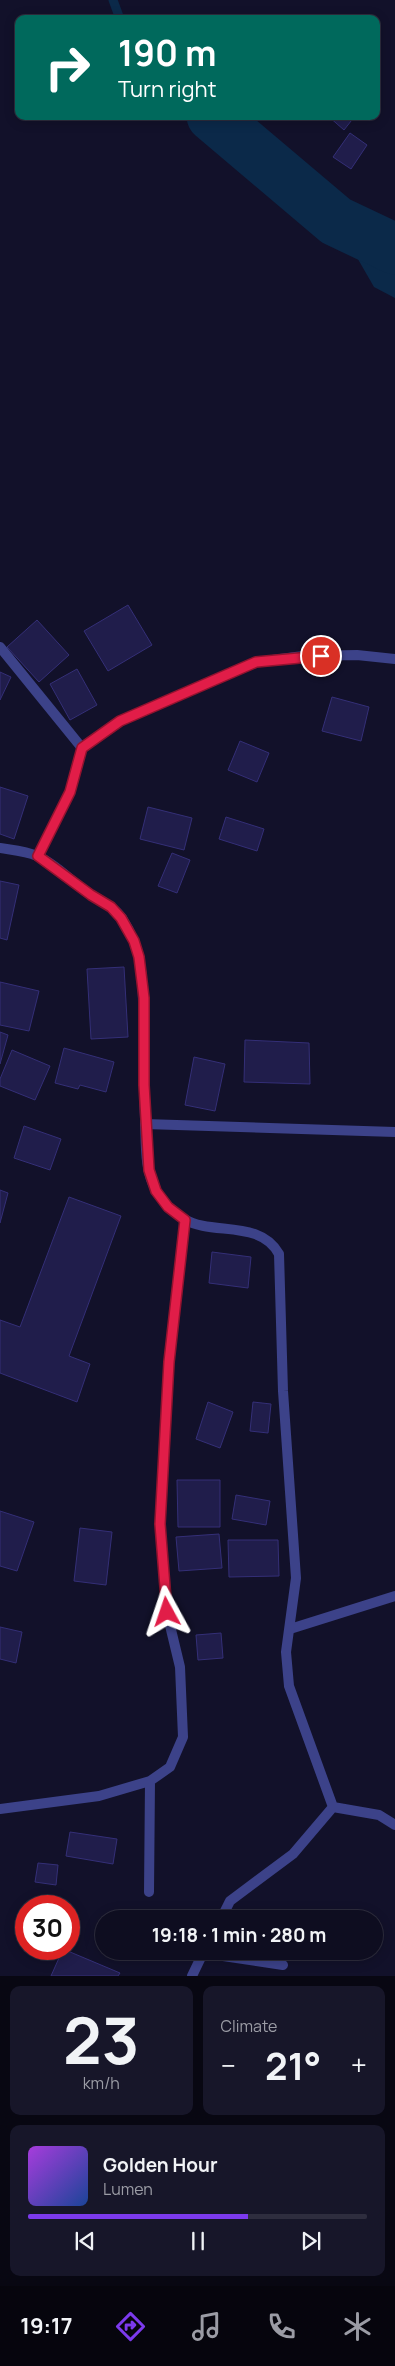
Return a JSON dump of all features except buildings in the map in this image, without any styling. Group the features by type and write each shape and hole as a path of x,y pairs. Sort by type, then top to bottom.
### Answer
{"street":[{"path":"0,647 82,748"},
{"path":"38,856 70,792 82,748 120,721 256,662 302,656 339,655 395,659"},
{"path":"0,848 38,856 91,895 111,907 121,918 134,941 141,966 144,998 145,1124 149,1170 156,1191 168,1207 185,1220 260,1235 273,1243 279,1254 283,1391 296,1578 286,1652 288,1686 333,1807"},
{"path":"145,1124 395,1132"},
{"path":"0,1809 99,1796 150,1781 170,1767 183,1737 180,1667 167,1612 160,1524 169,1362 185,1220"},
{"path":"290,1629 395,1596"},
{"path":"149,1892 150,1781"},
{"path":"333,1807 379,1815 395,1825"},
{"path":"225,1910 230,1900 293,1854 333,1807"},
{"path":"192,1976 199,1960"},
{"path":"252,1960 283,1965"}],"water":[{"path":"336,221 395,225 395,298 374,287"}],"waterway":[{"path":"113,0 119,15"},
{"path":"217,120 336,221 395,249"}],"route":[{"path":"167,1612 160,1524 169,1362 185,1220 168,1207 156,1191 149,1170 144,1085 144,998 142,974 134,941 121,918 111,907 91,895 38,856 70,792 82,748 120,721 256,662 302,656 321,656"}]}
